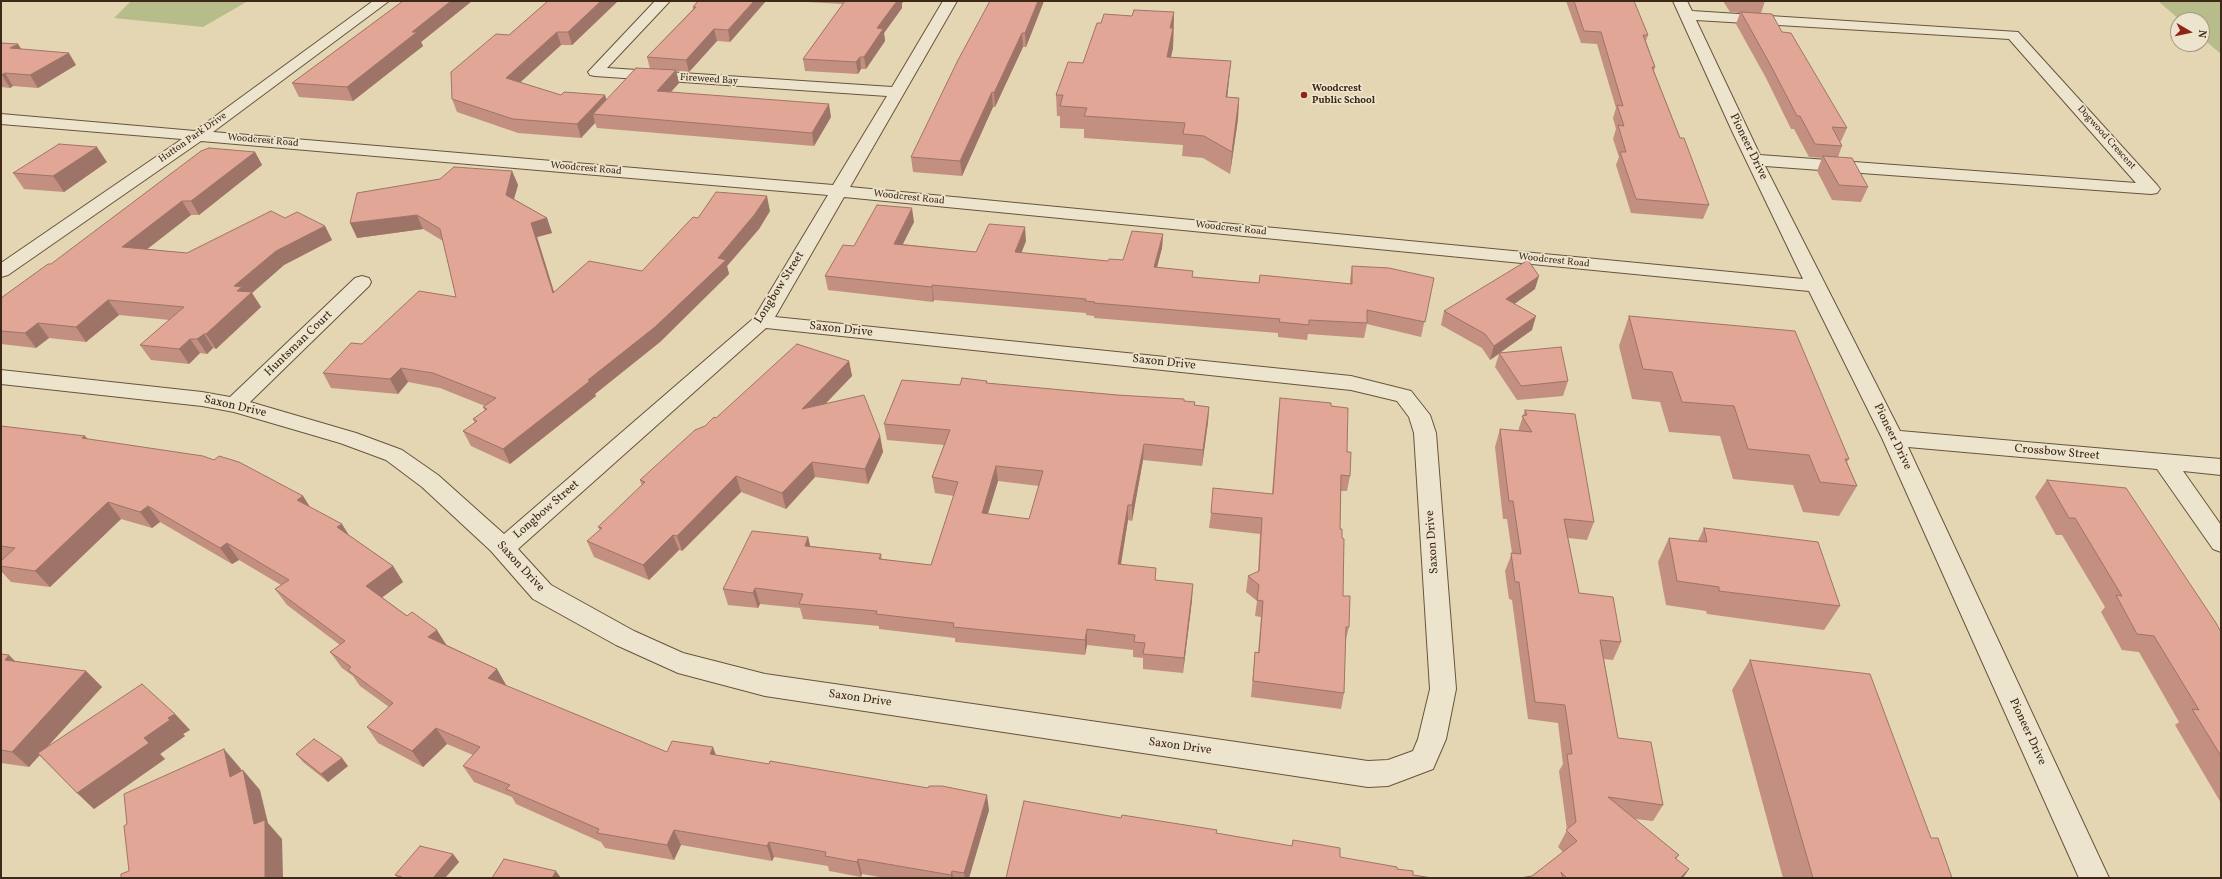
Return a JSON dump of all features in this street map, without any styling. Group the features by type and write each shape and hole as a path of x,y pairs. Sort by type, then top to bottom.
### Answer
{"street":[{"name":"Hutton Park Drive","path":"1,271 198,136 382,1"},
{"name":"Fireweed Bay","path":"664,1 595,72 897,92"},
{"name":"Longbow Street","path":"504,548 762,322 950,1"},
{"name":"Pioneer Drive","path":"1680,1 1754,160 1893,438 2094,878"},
{"name":"Dogwood Crescent","path":"1686,15 2013,35 2151,189 1754,160"},
{"name":"Woodcrest Road","path":"1,118 839,191 1816,286"},
{"name":"Huntsman Court","path":"235,405 362,282"},
{"name":"Saxon Drive","path":"1,378 202,399 235,405 348,438 394,456 430,480 504,548 542,592 625,638 678,662 765,685 1368,774 1388,773 1424,760 1432,739 1443,689 1425,433 1419,415 1404,396 1351,383 762,322"},
{"name":"Crossbow Street","path":"1893,438 2221,467"},
{"path":"2164,462 2221,543"}],"green space":[{"path":"131,1 248,1 203,27 114,18"},
{"path":"2158,1 2221,1 2221,54 2210,45 2210,12 2171,12"}],"building":[{"path":"403,1 451,1 412,32 417,32 347,87 292,83"},
{"path":"548,1 601,1 568,32 557,32 506,78 561,95 564,92 605,95 577,124 513,119 452,99 451,72 496,34 509,35"},
{"path":"698,1 754,1 728,30 714,29 686,60 647,57 696,7 693,7"},
{"path":"845,1 897,1 877,28 883,29 864,57 860,57 856,62 803,59"},
{"path":"990,1 1038,1 1025,33 1022,33 994,93 992,92 960,161 911,157 958,60"},
{"path":"1574,1 1634,1 1648,35 1643,35 1655,67 1652,67 1680,138 1684,138 1709,205 1636,199 1620,152 1626,152 1618,125 1624,126 1617,105 1623,106 1601,32 1584,31"},
{"path":"1134,10 1174,12 1170,28 1173,28 1167,57 1231,61 1226,97 1239,98 1232,152 1204,136 1183,134 1185,123 1084,116 1087,108 1060,106 1063,95 1056,95 1068,62 1083,63 1097,23 1101,23 1104,14 1132,16"},
{"path":"1741,12 1772,14 1782,32 1791,33 1847,128 1832,127 1842,146 1815,144 1800,116 1797,116"},
{"path":"1,43 18,44 10,48 69,53 30,75 5,73 1,75"},
{"path":"636,68 676,70 657,91 829,104 812,133 593,114"},
{"path":"59,144 97,147 53,176 13,173"},
{"path":"209,148 255,152 191,201 182,201 122,247 187,253 271,211 285,218 297,212 325,226 276,251 234,286 242,287 237,291 252,292 206,334 197,339 190,339 179,349 140,345 184,307 108,300 76,327 38,323 25,333 1,331 1,298 48,264 51,264 201,151"},
{"path":"1823,156 1852,158 1868,187 1839,185"},
{"path":"454,167 512,171 506,195 547,218 531,223 553,293 589,261 642,271 693,217 698,218 716,192 767,196 755,214 718,258 726,260 655,327 588,380 590,381 503,449 463,431 477,421 473,419 487,409 483,407 496,398 433,373 401,368 390,379 323,373 351,343 362,344 419,291 456,297 440,229 417,215 350,223 357,193 440,179"},
{"path":"877,205 912,208 894,244 976,252 989,224 1025,227 1015,252 1108,261 1109,259 1123,260 1132,231 1163,234 1154,267 1193,271 1192,277 1259,283 1260,275 1352,284 1352,266 1389,268 1434,278 1425,322 1367,310 1367,323 1309,320 1309,325 1279,322 1280,319 1094,303 1095,302 1085,301 1086,299 932,285 932,287 825,276 843,245 854,246"},
{"path":"1528,260 1539,276 1506,299 1536,316 1494,346 1485,334 1444,311"},
{"path":"1629,316 1795,331 1849,459 1845,459 1857,486 1820,482 1809,455 1748,449 1734,406 1682,402 1672,372 1643,369"},
{"path":"797,344 849,361 802,409 864,395 880,436 865,469 812,462 782,493 736,476 677,536 673,535 643,565 587,541 602,528 598,527 645,482 640,480 695,430 705,426 714,417 716,418"},
{"path":"1561,347 1568,381 1521,386 1499,353"},
{"path":"962,378 987,381 986,383 1117,395 1184,399 1184,401 1195,402 1194,405 1209,407 1203,450 1144,444 1132,505 1128,505 1118,564 1156,568 1155,580 1193,584 1184,658 1143,654 1145,643 1134,642 1135,635 1087,629 1085,640 953,627 954,623 876,614 877,611 799,604 803,594 755,588 753,593 723,589 752,531 808,537 805,546 881,554 879,559 931,565 958,482 932,477 950,430 884,424 902,380 960,385","holes":["996,466 1043,471 1029,519 982,513"]},
{"path":"1280,398 1331,403 1331,406 1348,408 1347,452 1351,452 1350,476 1341,475 1340,529 1342,529 1342,538 1344,539 1343,596 1350,596 1349,627 1346,627 1344,693 1253,681 1255,652 1259,653 1263,601 1257,600 1259,585 1248,576 1259,571 1262,518 1211,513 1213,488 1273,494"},
{"path":"1525,410 1575,414 1594,522 1564,519 1579,593 1613,597 1621,642 1600,640 1618,738 1651,742 1663,805 1608,797 1679,855 1675,858 1689,869 1680,878 1567,878 1561,872 1563,878 1520,878 1532,876 1577,841 1566,830 1576,822 1567,754 1572,754 1565,705 1535,702 1519,582 1515,582 1511,553 1521,554 1513,501 1509,501 1500,429 1532,432 1522,416 1527,415"},
{"path":"1,426 85,436 82,438 203,456 214,460 219,456 239,462 303,496 297,500 342,524 337,527 393,566 366,586 407,616 412,612 437,630 428,637 497,669 488,678 667,752 672,741 713,747 710,754 769,764 770,761 928,788 929,786 942,786 987,795 964,873 952,871 951,875 858,859 857,862 825,856 826,852 769,842 767,846 674,830 667,845 597,833 599,829 506,789 510,785 463,766 480,747 436,728 412,751 367,727 393,703 348,670 351,667 330,652 345,641 275,589 289,580 227,543 220,548 148,506 140,512 108,502 35,571 1,566 1,561 15,548 1,546"},
{"path":"2047,480 2126,488 2216,623 2221,632 2221,756 2192,709 2199,710 2154,636 2137,634 2116,595 2122,596 2075,518 2069,518"},
{"path":"1704,528 1818,542 1840,606 1719,591 1719,587 1677,581 1669,538 1707,542"},
{"path":"1,654 9,655 5,660 86,671 12,752 1,750"},
{"path":"1750,660 1870,674 1931,838 1938,838 1952,878 1813,878"},
{"path":"142,684 175,714 168,718 170,720 144,738 149,743 77,793 38,753"},
{"path":"314,739 342,758 321,774 296,754"},
{"path":"224,749 230,777 243,770 254,824 265,820 265,878 121,878 121,874 129,871 124,826 127,824 124,794"},
{"path":"1024,801 1121,818 1122,815 1217,830 1216,833 1292,846 1293,840 1340,848 1340,857 1397,867 1397,869 1413,871 1413,875 1432,878 1006,878"},
{"path":"420,846 453,854 433,878 401,878 402,877 395,875"},
{"path":"504,859 556,871 552,878 492,878"}],"place":[{"name":"Woodcrest Public School","path":"1304,95"}]}
